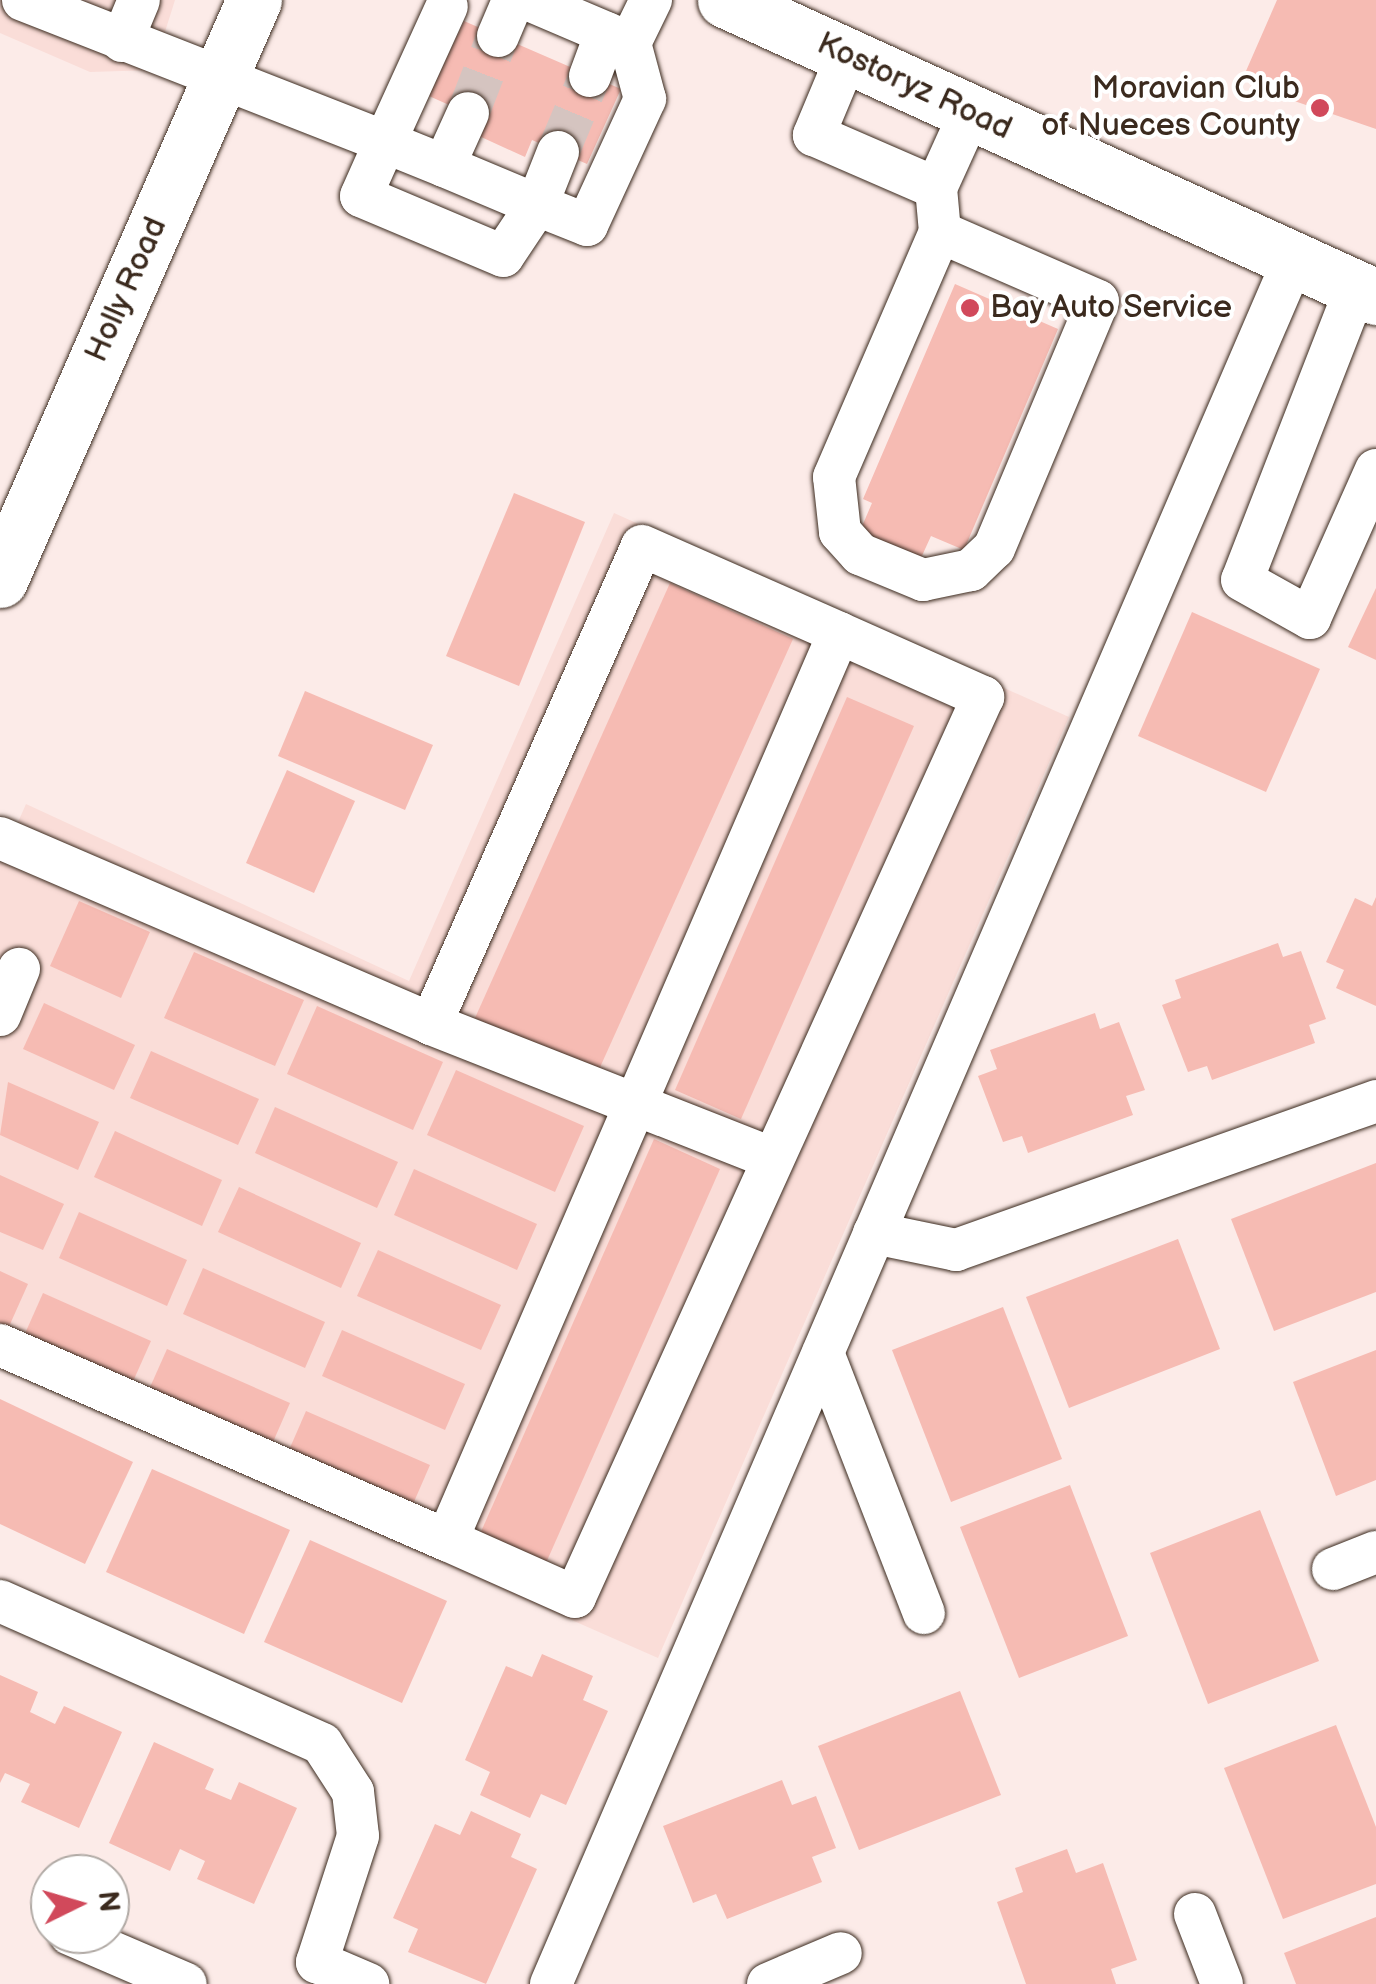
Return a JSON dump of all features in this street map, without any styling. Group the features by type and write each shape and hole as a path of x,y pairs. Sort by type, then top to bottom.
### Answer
{"main road":[{"name":"Kostoryz Road","path":"728,1 1366,292"},
{"name":"Holly Road","path":"0,580 249,5"}],"street":[{"path":"24,0 586,225 645,99 618,38 529,0"},
{"path":"122,41 139,0"},
{"path":"590,76 651,0"},
{"path":"474,8 385,142 361,196 503,256 536,205 558,152"},
{"path":"847,56 814,135 936,188"},
{"path":"444,166 468,113"},
{"path":"940,232 1098,301 994,548 971,570 923,580 860,554 840,532 834,477 940,232 936,188 970,113"},
{"path":"551,1984 1294,261"},
{"path":"1366,292 1242,580 1310,618 1376,470"},
{"path":"0,1345 575,1597 983,697 642,546 432,1024"},
{"path":"448,1540 839,633"},
{"path":"0,838 432,1024 771,1158"},
{"path":"0,1014 19,968"},
{"path":"874,1233 956,1250 1376,1101"},
{"path":"822,1354 924,1612"},
{"path":"1333,1568 1376,1552"},
{"path":"0,1601 322,1744 353,1792 358,1836 309,1973 368,1984"},
{"path":"1195,1914 1222,1984"},
{"path":"768,1984 841,1953"},
{"path":"116,1954 186,1984"}],"shaded area":[{"path":"0,0 175,0 153,70 90,72 0,33"},
{"path":"614,513 1069,717 658,1658 0,1368 0,863 26,804 409,981"}],"building":[{"path":"1277,0 1376,0 1376,129 1271,93 1275,84 1246,71"},
{"path":"464,21 621,89 587,164 532,140 525,157 479,136 487,122 429,96"},
{"path":"955,284 1058,329 964,550 931,536 921,558 860,531 872,503 863,499"},
{"path":"514,493 585,522 519,686 446,656"},
{"path":"670,583 793,639 597,1074 475,1018"},
{"path":"1376,588 1376,660 1348,647"},
{"path":"1192,612 1320,669 1266,792 1138,736"},
{"path":"305,691 433,745 405,810 278,756"},
{"path":"847,697 914,726 741,1119 675,1090"},
{"path":"287,770 355,801 314,893 246,863"},
{"path":"1376,897 1376,1006 1336,988 1344,970 1326,962 1355,898 1372,906"},
{"path":"79,901 150,932 121,998 50,966"},
{"path":"1278,943 1283,957 1301,951 1326,1019 1309,1025 1315,1043 1212,1080 1207,1066 1188,1072 1162,1005 1181,998 1175,980"},
{"path":"194,952 304,1000 275,1066 164,1018"},
{"path":"44,1003 135,1045 114,1090 23,1049"},
{"path":"317,1006 443,1062 413,1130 287,1074"},
{"path":"1095,1013 1100,1029 1119,1022 1145,1090 1126,1096 1133,1115 1028,1153 1022,1136 1003,1142 978,1076 997,1069 990,1050"},
{"path":"151,1051 259,1099 238,1145 130,1098"},
{"path":"456,1070 584,1126 555,1192 427,1135"},
{"path":"8,1082 99,1122 78,1170 0,1135"},
{"path":"275,1107 398,1162 377,1208 255,1153"},
{"path":"115,1131 222,1180 202,1226 94,1177"},
{"path":"654,1139 720,1169 546,1563 480,1534"},
{"path":"1376,1163 1376,1292 1274,1331 1231,1219"},
{"path":"414,1169 537,1224 517,1270 394,1215"},
{"path":"0,1175 64,1204 43,1250 0,1232"},
{"path":"239,1187 361,1243 341,1288 218,1232"},
{"path":"79,1212 187,1260 167,1306 59,1258"},
{"path":"1178,1239 1220,1349 1069,1408 1026,1297"},
{"path":"378,1250 501,1305 481,1350 357,1296"},
{"path":"203,1268 325,1322 305,1368 183,1314"},
{"path":"0,1271 28,1284 7,1331 0,1328"},
{"path":"43,1293 151,1341 131,1386 23,1338"},
{"path":"1003,1307 1062,1459 951,1502 892,1350"},
{"path":"342,1330 465,1384 445,1430 322,1376"},
{"path":"167,1349 290,1403 270,1449 147,1394"},
{"path":"1376,1350 1376,1480 1336,1496 1293,1382"},
{"path":"0,1399 133,1462 85,1564 0,1524"},
{"path":"306,1411 430,1465 410,1511 286,1457"},
{"path":"152,1469 290,1530 244,1634 106,1572"},
{"path":"1070,1485 1128,1636 1019,1678 960,1527"},
{"path":"1260,1510 1319,1661 1208,1704 1150,1553"},
{"path":"310,1540 447,1601 402,1703 264,1642"},
{"path":"542,1654 593,1676 583,1700 608,1711 566,1805 541,1794 530,1818 480,1795 490,1772 465,1760 506,1666 532,1677"},
{"path":"0,1675 38,1692 30,1712 55,1724 64,1706 122,1732 79,1828 21,1802 30,1784 5,1773 0,1783"},
{"path":"960,1691 1001,1795 859,1850 818,1746"},
{"path":"1336,1725 1376,1827 1376,1884 1283,1919 1224,1768"},
{"path":"154,1742 214,1769 205,1789 231,1800 239,1782 297,1808 254,1904 197,1879 205,1861 180,1849 170,1871 109,1843"},
{"path":"782,1780 792,1805 816,1796 836,1848 812,1857 822,1882 727,1919 716,1894 693,1903 663,1826"},
{"path":"471,1811 521,1834 511,1857 537,1869 486,1984 408,1952 418,1929 393,1918 435,1824 460,1835"},
{"path":"1067,1849 1076,1873 1103,1863 1137,1960 1111,1969 1116,1984 1026,1984 997,1902 1023,1892 1015,1868"},
{"path":"1376,1917 1376,1984 1296,1984 1284,1953"}],"tunnel":[{"path":"468,113 498,36"},
{"path":"558,152 590,76"}],"place":[{"name":"Moravian Club of Nueces County","path":"1320,108"},
{"name":"Bay Auto Service","path":"970,308"}]}
